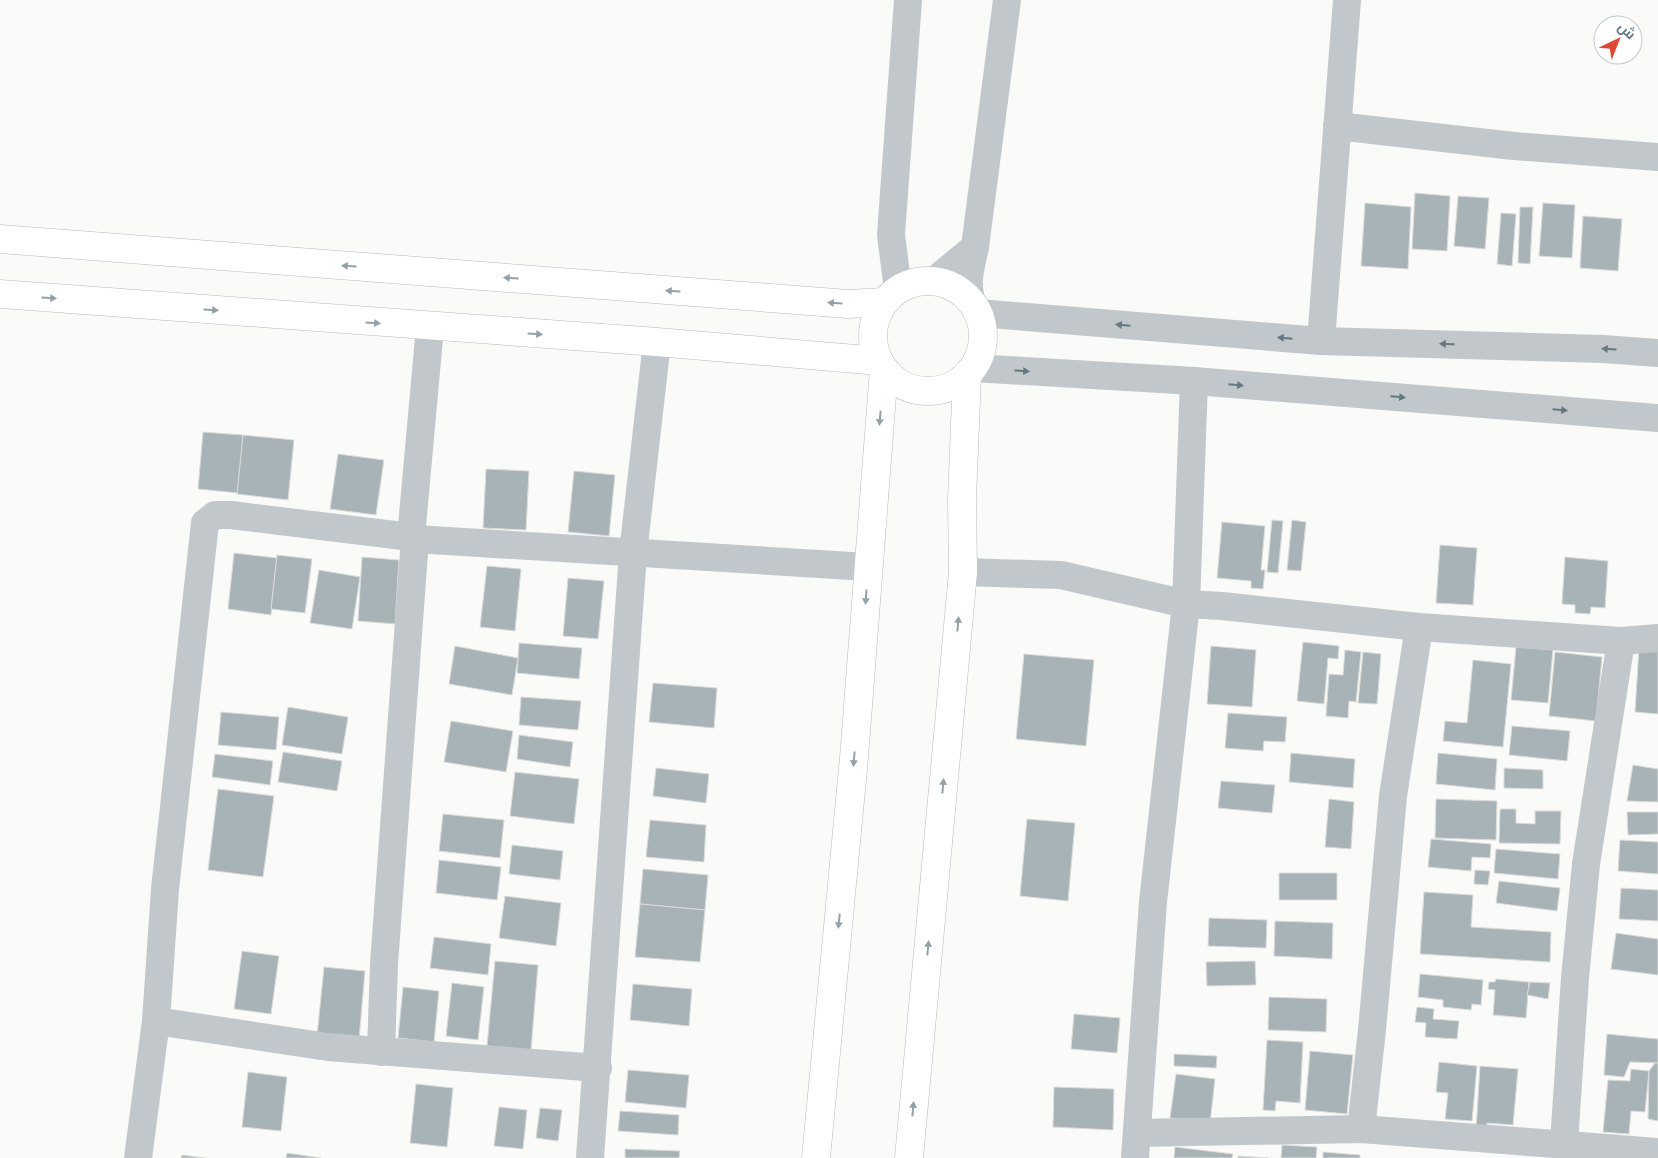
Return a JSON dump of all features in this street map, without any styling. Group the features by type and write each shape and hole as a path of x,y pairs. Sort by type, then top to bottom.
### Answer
{"main road":[{"path":"0,239 848,304 891,295 915,282 934,281 961,292 975,308 982,326 982,341 980,355 970,372 954,385 939,390 924,391 908,388 895,380 881,365 873,346 872,330 876,315 891,295"},
{"path":"0,294 430,327 657,342 881,365"},
{"path":"816,1158 854,758 881,365"},
{"path":"909,1158 963,572 962,499 970,372"}],"street":[{"path":"891,295 891,235 908,0"},
{"path":"1007,0 975,248 969,278 968,294 975,308 1321,341 1603,349 1658,353"},
{"path":"1321,341 1346,0"},
{"path":"1337,126 1514,146 1658,158"},
{"path":"934,281 975,248"},
{"path":"381,1052 384,954 413,538 430,327"},
{"path":"590,1158 598,1068 606,926 633,553 657,342"},
{"path":"970,372 1194,381 1658,418"},
{"path":"1194,381 1186,604 1154,902 1137,1146 1361,1129 1564,1143 1597,1153 1658,1152"},
{"path":"138,1158 156,1021 165,889 205,523 215,515 231,515 413,538 868,567"},
{"path":"963,572 1061,575 1186,604 1222,606 1418,627 1622,641 1658,638"},
{"path":"1361,1129 1393,796 1418,627"},
{"path":"1564,1143 1574,978 1586,864 1622,641"},
{"path":"156,1021 328,1047 598,1068"}],"building":[{"path":"1415,193 1450,196 1447,251 1412,249"},
{"path":"1458,196 1489,198 1485,249 1454,246"},
{"path":"1365,203 1411,207 1408,269 1361,266"},
{"path":"1543,203 1575,205 1572,258 1539,256"},
{"path":"1520,207 1533,207 1530,264 1518,263"},
{"path":"1501,213 1516,214 1512,266 1497,264"},
{"path":"1583,216 1622,219 1618,271 1580,268"},
{"path":"203,432 243,435 238,493 198,489"},
{"path":"243,435 294,440 288,500 237,494"},
{"path":"338,454 384,460 376,515 330,509"},
{"path":"486,469 529,471 526,530 483,528"},
{"path":"574,471 615,475 609,536 568,532"},
{"path":"1272,520 1283,521 1278,573 1267,572"},
{"path":"1292,520 1306,522 1301,571 1287,570"},
{"path":"1222,522 1265,526 1261,570 1265,570 1263,589 1251,588 1251,581 1217,578"},
{"path":"1440,545 1477,548 1473,605 1436,603"},
{"path":"234,553 277,558 271,615 228,609"},
{"path":"277,555 312,559 305,613 271,609"},
{"path":"362,557 399,560 395,624 358,621"},
{"path":"1565,557 1608,561 1605,608 1591,607 1590,614 1575,613 1575,605 1562,604"},
{"path":"487,566 521,569 515,631 480,627"},
{"path":"319,570 360,577 352,629 310,623"},
{"path":"568,578 604,581 598,639 563,636"},
{"path":"1303,642 1339,646 1338,659 1328,658 1324,704 1297,701"},
{"path":"519,643 582,648 579,679 517,673"},
{"path":"455,646 518,658 512,695 449,684"},
{"path":"1211,646 1256,650 1252,707 1207,704"},
{"path":"1516,647 1553,650 1548,703 1511,700"},
{"path":"1639,648 1658,649 1658,714 1635,712"},
{"path":"1345,650 1361,652 1356,702 1349,701 1348,718 1326,716 1329,674 1343,675"},
{"path":"1363,652 1381,654 1377,704 1358,703"},
{"path":"1555,652 1602,657 1596,721 1549,716"},
{"path":"1024,654 1094,660 1086,746 1016,739"},
{"path":"1473,660 1511,664 1503,747 1443,741 1445,721 1467,723"},
{"path":"653,683 717,688 714,728 649,722"},
{"path":"521,697 581,701 578,730 519,725"},
{"path":"288,707 348,717 342,754 282,745"},
{"path":"221,712 279,717 276,750 218,745"},
{"path":"1228,713 1287,717 1285,742 1264,741 1263,751 1225,748"},
{"path":"451,721 513,731 506,772 444,762"},
{"path":"1512,726 1570,731 1567,761 1509,755"},
{"path":"519,735 573,742 570,767 517,759"},
{"path":"283,752 342,761 337,791 278,782"},
{"path":"1291,753 1355,759 1353,788 1289,782"},
{"path":"1438,753 1497,759 1495,790 1436,784"},
{"path":"215,754 273,761 270,785 212,777"},
{"path":"1633,765 1658,769 1658,802 1627,801"},
{"path":"656,768 709,774 706,803 653,796"},
{"path":"1504,768 1543,770 1543,789 1504,788"},
{"path":"515,772 579,779 574,824 510,816"},
{"path":"1221,781 1275,785 1272,813 1218,808"},
{"path":"218,789 274,796 263,877 208,870"},
{"path":"1329,799 1354,802 1351,849 1325,847"},
{"path":"1436,799 1497,801 1496,840 1435,838"},
{"path":"1500,809 1516,809 1516,823 1535,824 1535,811 1561,811 1560,844 1499,843"},
{"path":"1627,812 1658,812 1658,834 1628,835"},
{"path":"443,814 504,820 500,858 439,851"},
{"path":"1027,819 1075,823 1068,901 1020,896"},
{"path":"650,820 706,825 704,862 646,857"},
{"path":"1431,839 1491,844 1490,858 1472,857 1471,871 1428,867"},
{"path":"1620,840 1658,842 1658,874 1618,871"},
{"path":"512,845 563,851 560,880 509,874"},
{"path":"1496,849 1560,854 1558,879 1494,873"},
{"path":"439,860 501,867 497,900 436,893"},
{"path":"643,869 708,875 705,910 640,904"},
{"path":"1475,870 1490,871 1488,885 1474,884"},
{"path":"1279,873 1337,873 1337,900 1279,900"},
{"path":"1499,881 1560,888 1557,911 1496,903"},
{"path":"1621,888 1658,890 1658,921 1619,919"},
{"path":"1424,892 1473,895 1471,927 1551,932 1550,962 1420,954"},
{"path":"505,896 561,903 556,946 499,938"},
{"path":"640,904 705,910 700,962 635,957"},
{"path":"1209,918 1267,920 1266,948 1208,946"},
{"path":"1275,921 1333,923 1332,959 1274,956"},
{"path":"1616,933 1658,939 1658,975 1611,969"},
{"path":"434,937 491,944 488,975 430,968"},
{"path":"242,951 279,956 271,1014 234,1009"},
{"path":"495,961 538,965 531,1050 487,1046"},
{"path":"1255,961 1256,985 1207,986 1206,962"},
{"path":"324,967 365,971 359,1040 317,1036"},
{"path":"1420,974 1483,980 1481,1005 1472,1004 1471,1010 1443,1007 1443,1000 1418,997"},
{"path":"1496,979 1529,982 1526,1018 1493,1015 1495,990 1488,989 1489,982 1495,982"},
{"path":"1530,982 1550,983 1548,999 1527,995"},
{"path":"452,983 484,987 478,1040 446,1036"},
{"path":"633,984 692,989 689,1026 630,1020"},
{"path":"403,987 439,991 434,1042 398,1038"},
{"path":"1269,997 1327,999 1326,1032 1268,1030"},
{"path":"1417,1007 1434,1009 1433,1019 1459,1021 1457,1039 1425,1037 1426,1023 1415,1022"},
{"path":"1074,1014 1120,1018 1117,1053 1071,1049"},
{"path":"1607,1034 1658,1039 1658,1063 1630,1062 1624,1077 1604,1075"},
{"path":"1267,1040 1303,1042 1300,1103 1276,1101 1275,1111 1263,1110"},
{"path":"1310,1051 1353,1055 1347,1114 1305,1110"},
{"path":"1174,1054 1217,1056 1216,1068 1174,1066"},
{"path":"1439,1062 1477,1066 1472,1121 1445,1119 1448,1093 1436,1092"},
{"path":"1655,1063 1658,1063 1658,1121 1648,1119 1649,1071"},
{"path":"1480,1066 1518,1069 1513,1125 1487,1123 1487,1132 1476,1131"},
{"path":"1631,1069 1649,1071 1645,1112 1631,1111 1629,1134 1603,1132 1608,1080 1630,1081"},
{"path":"628,1070 689,1075 686,1108 625,1102"},
{"path":"248,1072 287,1077 281,1131 242,1127"},
{"path":"1176,1074 1215,1079 1210,1123 1170,1118"},
{"path":"416,1084 453,1088 447,1147 410,1143"},
{"path":"1054,1087 1114,1089 1113,1130 1053,1127"},
{"path":"499,1107 527,1110 523,1149 494,1146"},
{"path":"540,1108 562,1110 558,1141 536,1138"},
{"path":"620,1111 679,1115 678,1135 618,1131"},
{"path":"1282,1145 1317,1147 1316,1158 1281,1158"},
{"path":"1175,1147 1233,1154 1232,1158 1174,1158"},
{"path":"625,1149 680,1151 679,1158 625,1158"},
{"path":"1323,1152 1360,1155 1360,1158 1323,1158"},
{"path":"287,1153 321,1158 286,1158"},
{"path":"182,1155 205,1158 181,1158"},
{"path":"1238,1156 1268,1158 1238,1158"}]}
